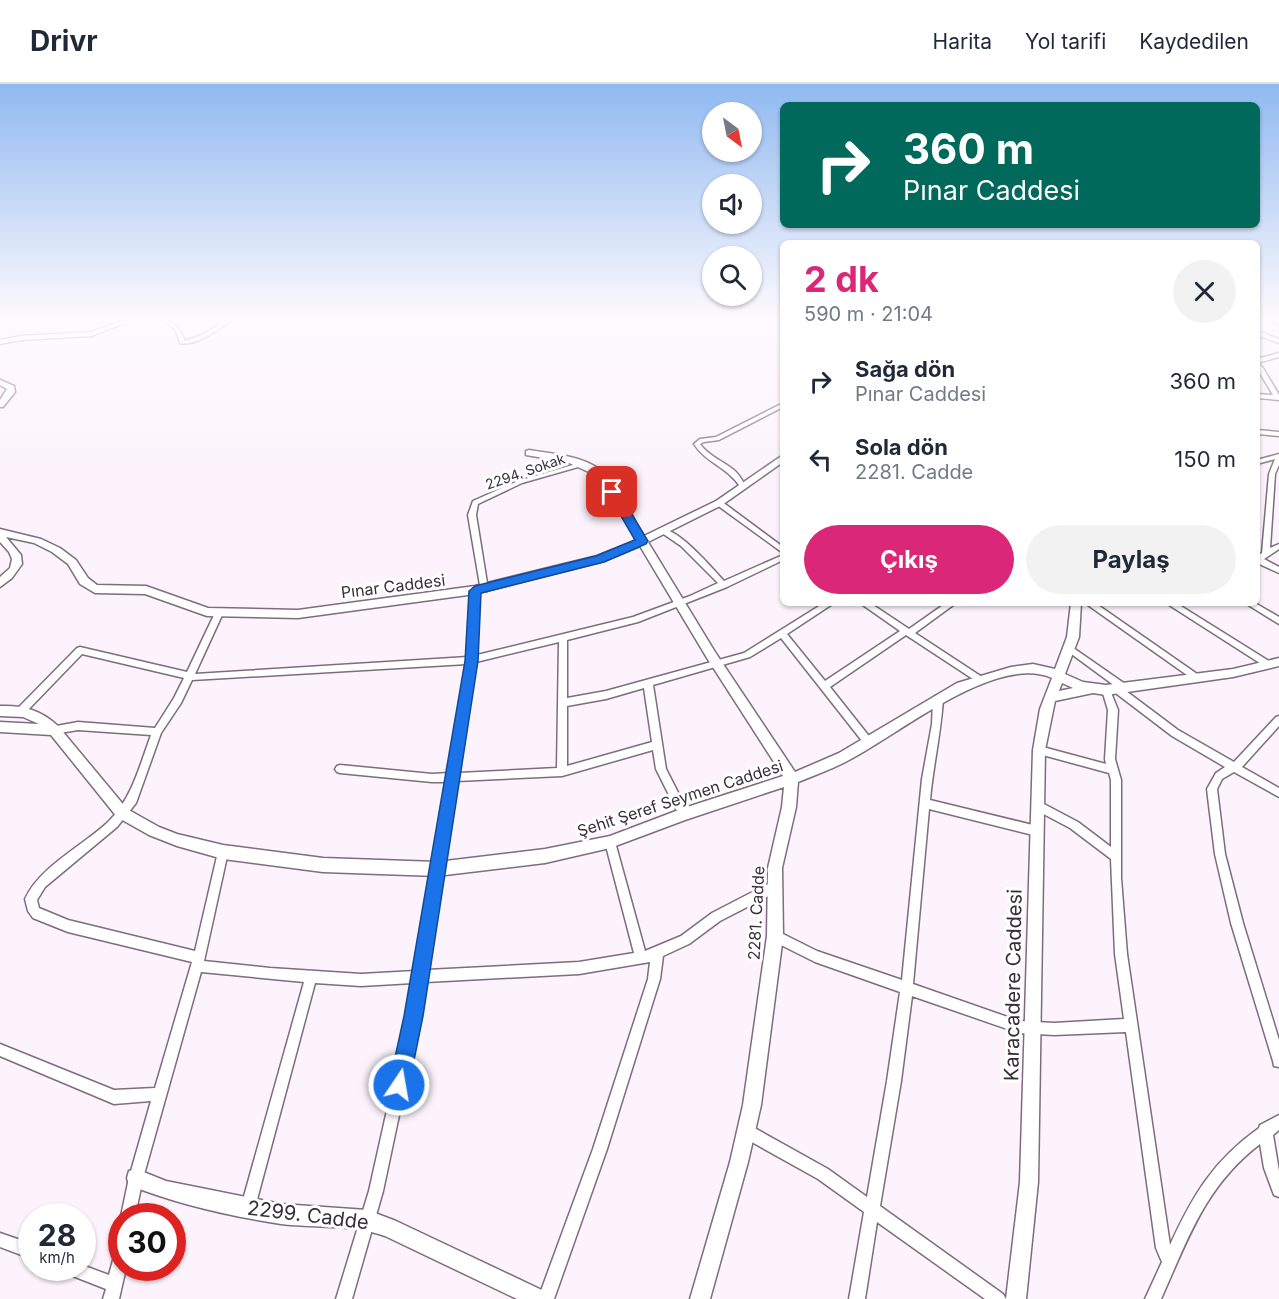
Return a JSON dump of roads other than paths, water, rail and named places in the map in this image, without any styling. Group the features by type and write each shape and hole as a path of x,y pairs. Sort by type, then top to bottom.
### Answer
{"street":[{"path":"1265,377 1278,398"},
{"path":"0,382 11,388 11,392 0,405"},
{"path":"1260,396 1278,398"},
{"path":"743,487 734,472 705,455 697,444 702,440 717,439 780,407"},
{"path":"1260,432 1279,434"},
{"path":"529,453 584,464 604,478 717,665 792,779"},
{"path":"1260,461 1279,456"},
{"path":"1260,558 1276,484 1274,468 1279,456"},
{"name":"Pınar Caddesi","path":"0,534 37,541 56,550 72,562 84,581 95,589 146,590 198,609 219,613 298,614 479,590 600,559 665,531 719,503 780,460"},
{"name":"2294. Sokak","path":"479,590 472,515 475,502 520,482 584,464"},
{"path":"719,503 780,549"},
{"path":"1270,514 1279,519"},
{"path":"665,531 684,544 724,585"},
{"path":"0,534 17,554 19,561 16,568 0,583"},
{"path":"1260,558 1279,546"},
{"path":"0,711 22,710 80,650 190,675 472,661 621,624 679,604 780,558"},
{"path":"1260,558 1279,570"},
{"path":"344,1299 386,1144 420,978 472,661 479,590"},
{"path":"562,703 593,698 648,684 747,655 825,606"},
{"path":"868,606 979,679"},
{"path":"823,687 947,606"},
{"name":"Karacadere Caddesi","path":"1016,1299 1029,1182 1039,750 1043,720 1075,626 1076,606"},
{"path":"1093,606 1197,678"},
{"path":"1175,606 1274,664"},
{"path":"1254,606 1279,621"},
{"path":"219,613 190,675 157,732 132,800 113,824 41,883 32,895 34,911 68,926 197,962 311,977 361,980 579,968 641,958 685,940 716,917 774,887"},
{"path":"782,634 869,743"},
{"path":"562,772 563,638"},
{"path":"1069,648 1115,689 1175,733 1279,793"},
{"name":"Şehit Şeref Seymen Caddesi","path":"22,710 40,717 54,730 122,813 154,831 177,840 223,852 323,865 437,869 545,856 610,842 684,814 792,779 835,762 938,699 979,679 1023,669 1045,670 1091,689 1115,689 1233,674 1274,664"},
{"path":"648,684 661,770 684,814"},
{"path":"1050,697 1091,689"},
{"path":"1115,689 1112,769 1116,780 1116,857 1121,954 1163,1248 1170,1263"},
{"path":"857,1299 894,1081 906,989 924,803 937,724 938,699"},
{"path":"1279,720 1233,767 1219,776 1212,789 1220,854 1237,923 1279,1061"},
{"path":"0,727 54,730 78,726 157,732"},
{"path":"340,769 395,776 452,778 562,772 657,744"},
{"path":"1039,750 1112,769"},
{"name":"2281. Cadde","path":"700,1299 746,1131 758,1069 775,936 775,868 789,807 792,779"},
{"path":"924,803 1037,831"},
{"path":"1038,806 1074,825 1116,857"},
{"path":"610,842 641,958"},
{"path":"131,1203 197,962 223,852"},
{"path":"775,936 815,956 1007,1024 1032,1029 1131,1025"},
{"path":"546,1299 600,1149 654,979 657,953"},
{"path":"248,1208 311,977"},
{"path":"0,1050 114,1097 161,1094"},
{"path":"1154,1299 1211,1184 1239,1152 1279,1122"},
{"path":"1266,1130 1271,1168 1279,1190"},
{"path":"746,1131 823,1174 998,1299"},
{"name":"2299. Cadde","path":"136,1178 187,1196 248,1208 314,1217 367,1220 389,1228 539,1299"},
{"path":"0,1240 18,1247"},
{"path":"93,1281 113,1292"}]}
